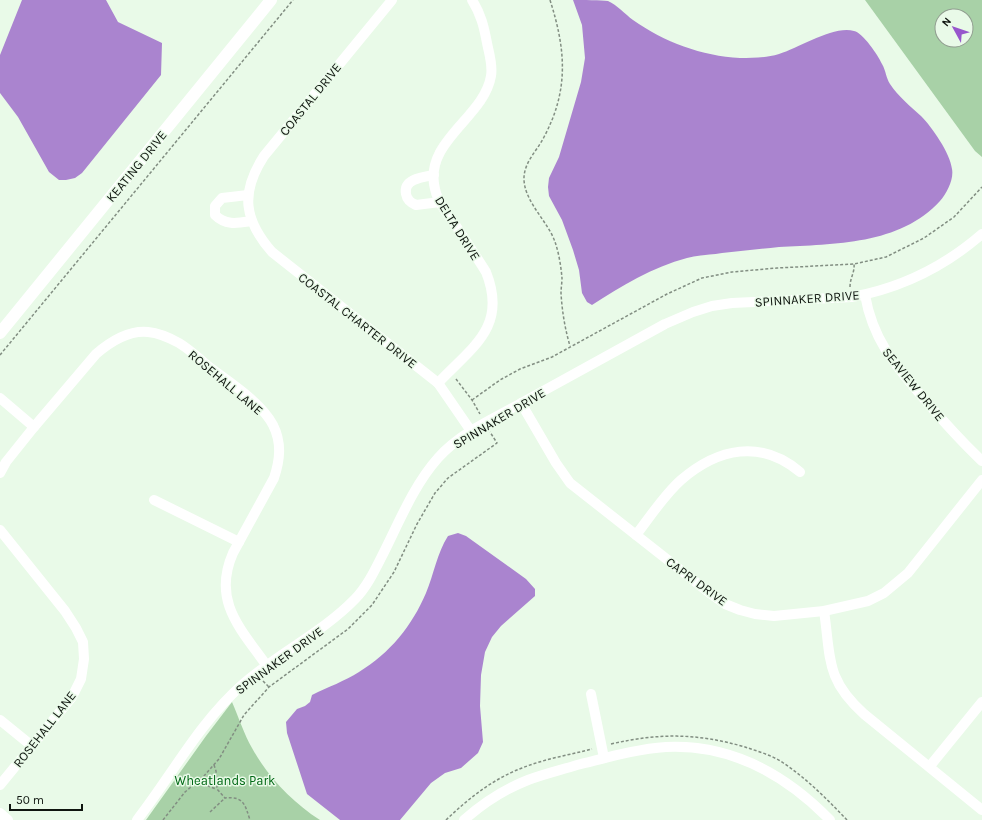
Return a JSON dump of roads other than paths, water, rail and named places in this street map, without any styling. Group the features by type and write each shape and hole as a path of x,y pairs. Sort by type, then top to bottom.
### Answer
{"street":[{"name":"KEATING DRIVE","path":"0,333 271,0"},
{"name":"COASTAL DRIVE","path":"249,208 248,195 250,182 256,168 264,156 392,0"},
{"name":"DELTA DRIVE","path":"438,382 483,336 489,326 492,313 493,298 491,284 486,272 440,202 435,190 434,175 439,154 445,144 480,102 487,89 491,76 492,65 483,21 472,0"},
{"path":"434,175 419,178 409,183 405,190 406,195 408,200 416,205 440,202"},
{"path":"248,195 222,198 215,206 215,215 221,220 231,223 252,221"},
{"name":"COASTAL CHARTER DRIVE","path":"249,208 255,229 262,241 272,252 438,382 471,431"},
{"name":"SPINNAKER DRIVE","path":"137,820 209,719 224,702 243,684 267,666 324,627 358,597 372,575 424,477 438,458 454,443 471,431 665,324 693,312 712,306 732,303 852,297 865,295 898,285 923,275 943,264 966,248 982,234"},
{"name":"SEAVIEW DRIVE","path":"865,295 869,315 886,351 951,430 982,461"},
{"name":"ROSEHALL LANE","path":"0,474 6,462 34,427 96,354 108,344 122,337 147,332 165,336 180,344 252,400 273,425 278,440 280,453 274,478 239,542 228,566 225,579 226,597 231,614 267,666"},
{"path":"0,398 34,427"},
{"name":"CAPRI DRIVE","path":"521,403 556,463 570,483 710,594 725,604 755,614 774,616 824,611 868,601 884,593 898,583 908,573 982,480"},
{"path":"636,535 680,481 692,471 715,458 736,452 759,451 784,460 800,472"},
{"path":"154,500 239,542"},
{"name":"ROSEHALL LANE","path":"0,530 65,611 83,642 84,659 80,682 72,697 0,785"},
{"path":"824,611 829,657 840,688 855,706 878,726 930,766 982,810"},
{"path":"591,694 604,758"},
{"path":"930,766 982,702"},
{"path":"0,720 32,746"},
{"path":"464,820 489,801 526,780 604,758 647,749 667,747 706,750 743,759 773,773 806,797 830,820"},
{"path":"0,813 8,820"}],"park label":[{"name":"Wheatlands Park","path":"225,780"}]}
